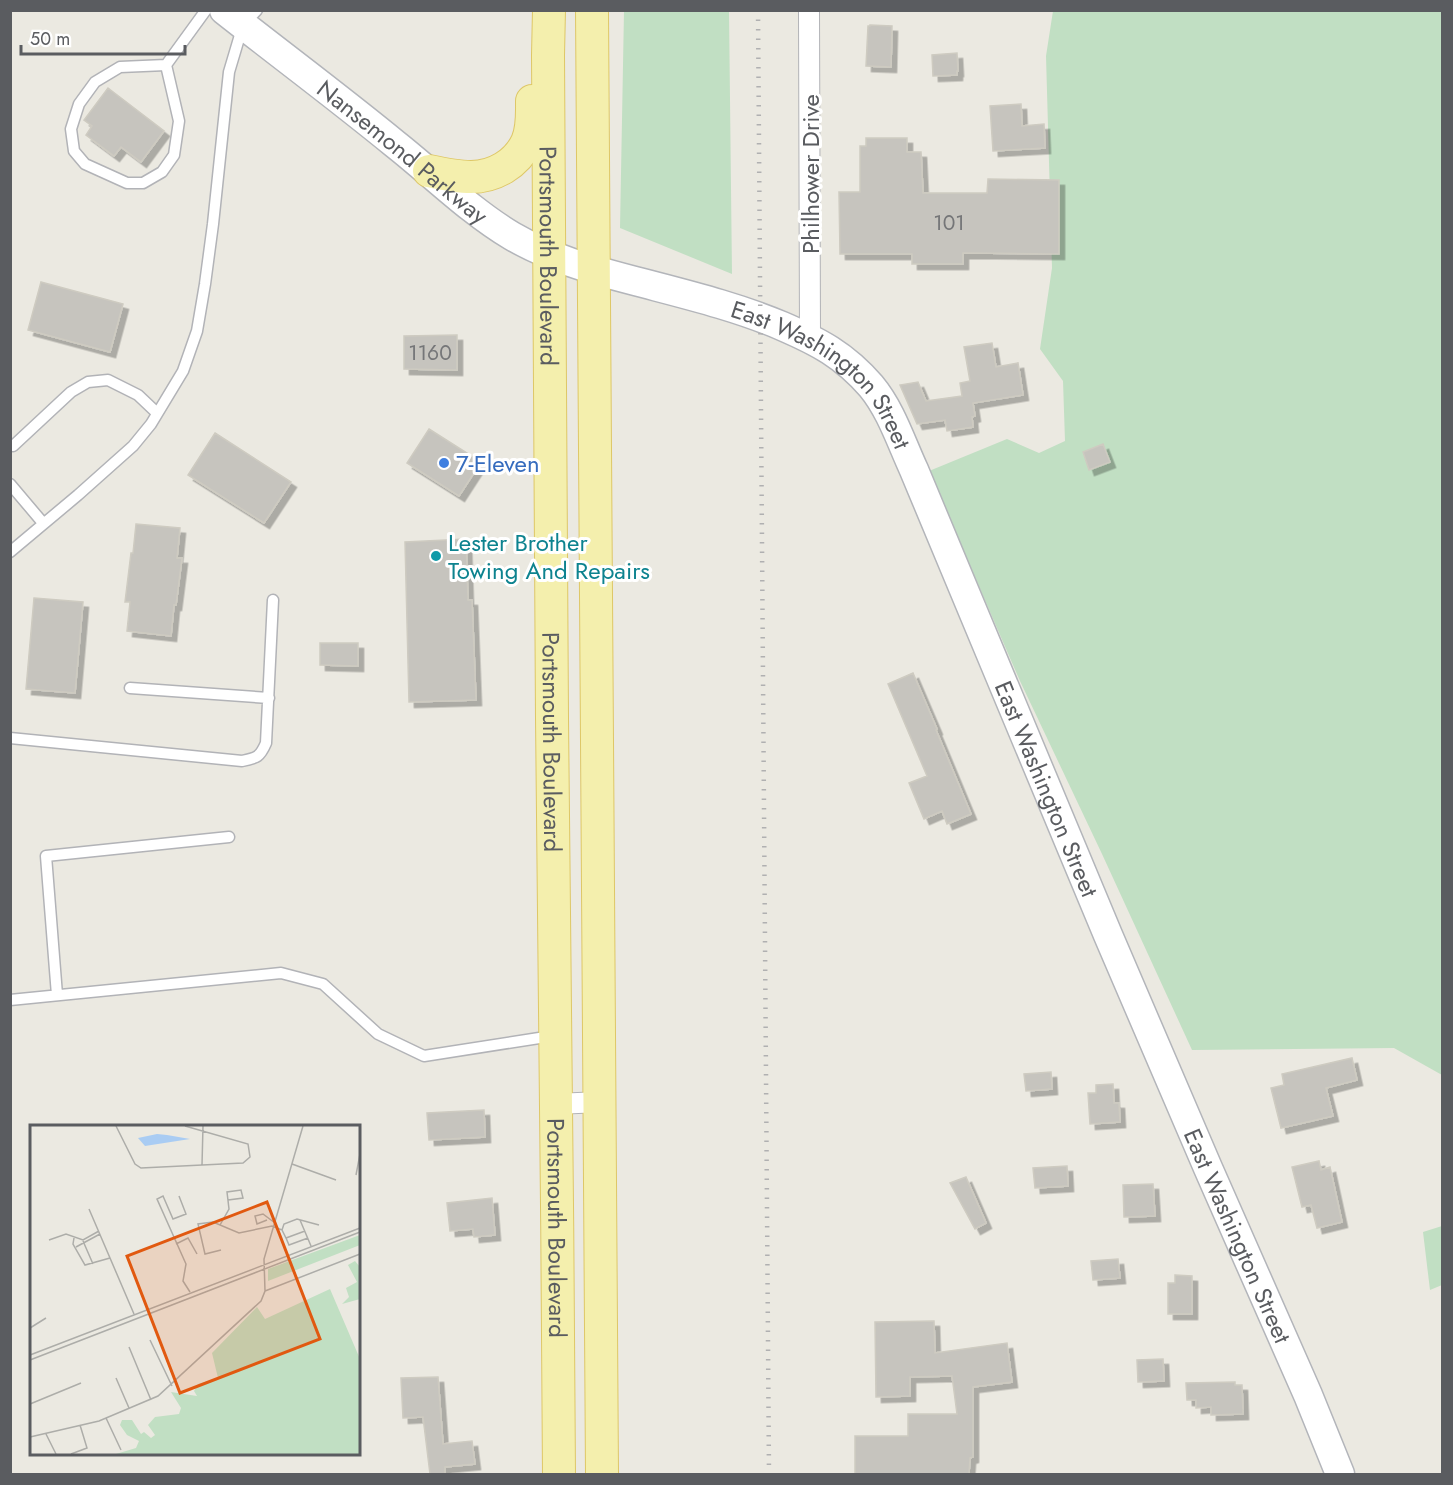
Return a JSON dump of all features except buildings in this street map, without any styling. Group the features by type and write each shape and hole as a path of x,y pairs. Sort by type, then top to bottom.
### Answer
{"main road":[{"path":"429,171 471,177 487,176 503,169 516,158 527,142 531,127 532,50 540,10"},
{"name":"Portsmouth Boulevard","path":"549,10 559,1474"},
{"name":"Portsmouth Boulevard","path":"592,10 602,1474"},
{"name":"Nansemond Parkway","path":"241,15 486,218 511,236 549,255 593,270"},
{"name":"East Washington Street","path":"593,270 707,300 759,317 810,338 852,366 889,412 1122,967 1308,1395 1340,1474"}],"street":[{"name":"Philhower Drive","path":"809,10 810,338"},
{"path":"556,1104 600,1102"}],"lane":[{"path":"166,65 120,67 95,82 79,104 71,129 74,151 85,164 127,183 143,183 162,172 174,155 179,121 166,65 206,10"},
{"path":"10,552 133,446 151,424 183,371 197,331 213,224 229,72 238,38 241,15"},
{"path":"13,446 71,392 88,382 108,380 138,395 157,413"},
{"path":"10,484 43,523"},
{"path":"10,738 242,760 254,758 262,753 266,742 273,600"},
{"path":"129,688 269,698"},
{"path":"57,995 46,856 229,837"},
{"path":"10,1000 281,974 323,984 378,1034 424,1056 556,1036"}],"green space":[{"path":"624,11 729,11 732,274 620,228"},
{"path":"1053,11 1442,11 1442,1075 1394,1048 1192,1050 1020,681 929,471 1007,439 1039,453 1065,441 1063,381 1040,349 1052,268 1046,56"},
{"path":"1442,1226 1442,1285 1430,1290 1423,1232"}],"railway":[{"path":"758,10 769,1474"}],"place":[{"name":"7-Eleven","path":"444,463"},
{"name":"Lester Brother Towing And Repairs","path":"436,556"}]}
